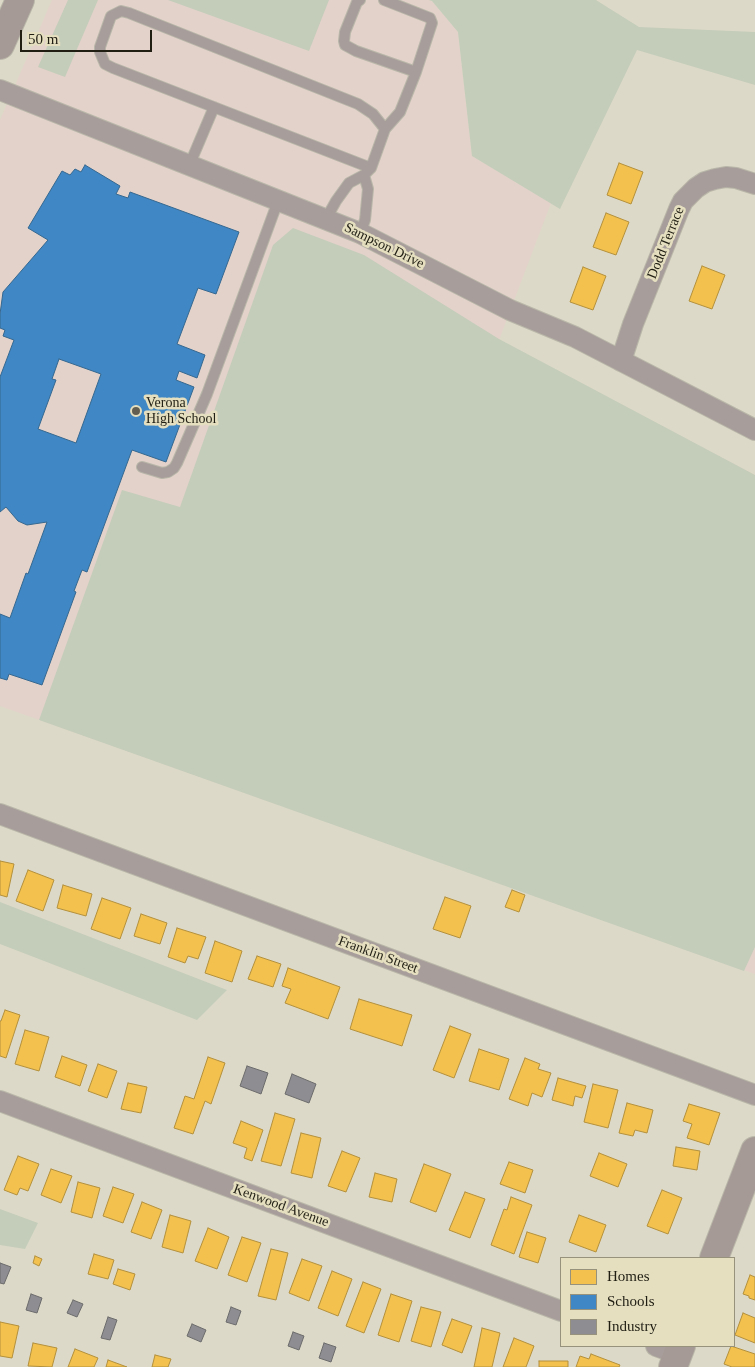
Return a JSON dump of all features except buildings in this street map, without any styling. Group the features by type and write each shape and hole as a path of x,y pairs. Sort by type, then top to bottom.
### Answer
{"street":[{"path":"0,45 20,0"},
{"name":"Sampson Drive","path":"0,90 360,233 510,310 575,337 755,430"},
{"name":"Dodd Terrace","path":"621,361 636,316 678,208 683,200 705,182 715,179 736,178 755,184"},
{"name":"Franklin Street","path":"0,814 755,1095"},
{"name":"Kenwood Avenue","path":"0,1101 560,1310"},
{"path":"714,1257 755,1151"}],"lane":[{"path":"360,0 357,2 345,32 344,41 346,44 356,51 416,72"},
{"path":"360,233 365,220 368,189 367,172 385,129 400,112 416,72 432,23 430,18 384,0"},
{"path":"367,172 214,107 105,64 100,47 111,16 122,11 129,13 358,104 373,114 385,129"},
{"path":"189,166 214,107"},
{"path":"326,219 342,192 367,172"},
{"path":"142,467 162,473 174,468 177,463 207,394 278,200"}],"shaded area":[{"name":"Verona High School","path":"52,0 429,0 432,1 458,32 472,156 551,203 499,340 755,475 755,974 0,706 0,120"}],"green space":[{"path":"68,0 98,0 65,77 38,67"},
{"path":"168,0 329,0 309,51"},
{"path":"429,0 596,0 639,27 755,32 755,85 637,50 560,209 472,156 458,32 432,1"},
{"name":"Verona High School","path":"293,228 364,255 499,339 755,475 755,947 744,971 39,720 122,490 180,507 273,245"},
{"path":"0,902 227,990 197,1020 0,944"},
{"path":"0,1209 38,1223 25,1249 0,1245"}],"place":[{"name":"Verona High School","path":"136,411"}]}
